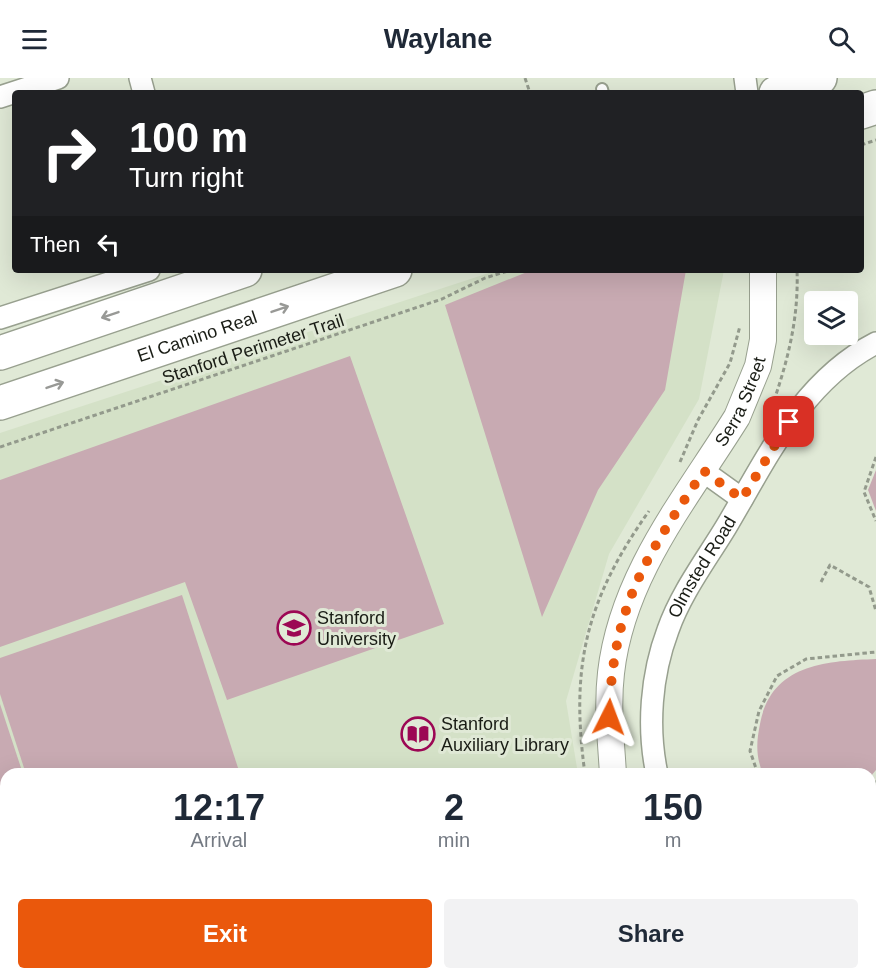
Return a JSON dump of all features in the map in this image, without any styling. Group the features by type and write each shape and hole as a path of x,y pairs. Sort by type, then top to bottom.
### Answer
{"main road":[{"path":"785,90 820,78"},
{"path":"148,303 172,273"},
{"path":"0,352 234,273"},
{"name":"El Camino Real","path":"0,403 386,273"}],"street":[{"path":"21,90 57,78"},
{"path":"0,318 140,273"},
{"name":"Serra Street","path":"614,768 610,684 618,630 632,588 652,549 737,417 758,366 764,340 763,273"},
{"name":"Olmsted Road","path":"656,768 653,755 652,714 657,671 668,630 686,592 789,422 809,395 856,353 876,343"},
{"path":"704,471 742,499"}],"path":[{"name":"Stanford Perimeter Trail","path":"0,447 431,303 501,273"},
{"path":"769,417 788,362 798,303 797,273"},
{"path":"876,457 864,492 876,521"},
{"path":"821,582 830,565 869,587 876,611"},
{"path":"756,768 750,752 752,741 759,711 777,676 806,659 876,652"}],"shaded area":[{"name":"Stanford University","path":"489,273 723,273 699,399 609,554 566,701 577,768 0,768 0,433"},
{"path":"525,273 685,273 665,390 598,490 542,617 445,305"},
{"path":"350,356 444,624 227,700 185,582 0,647 0,480"},
{"path":"876,470 876,511 868,490"},
{"path":"182,595 238,768 24,768 0,694 0,658"},
{"path":"876,659 876,768 761,768 757,744 760,724 766,704 776,689 788,678 803,670 838,662"},
{"path":"0,704 21,768 0,768"}],"place":[{"name":"Stanford University","path":"294,628"},
{"name":"Stanford Auxiliary Library","path":"418,734"}],"route":[{"path":"609,717 611,674 618,630 632,588 652,549 704,471 742,499 789,422"}]}
